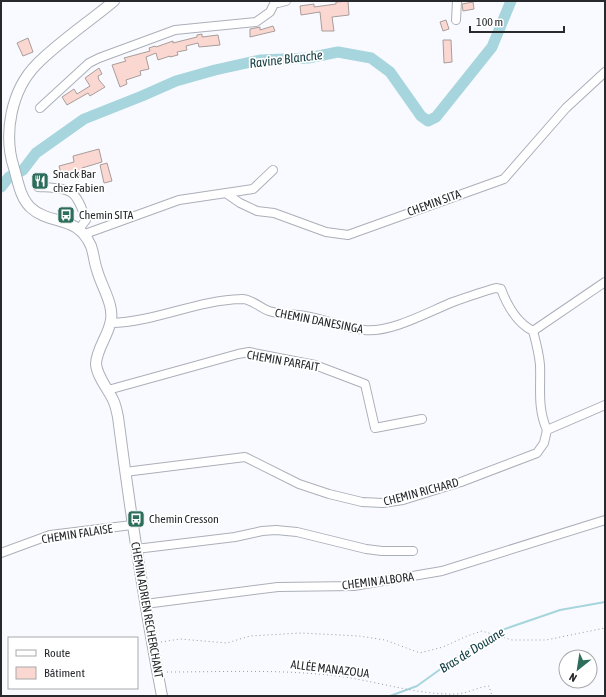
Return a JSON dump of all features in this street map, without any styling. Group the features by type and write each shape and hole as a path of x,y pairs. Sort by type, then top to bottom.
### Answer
{"main road":[{"path":"82,232 65,221 36,211 28,204 21,191 10,155 8,132 12,110 17,95 36,65 114,1"},
{"name":"CHEMIN ADRIEN RECHERCHANT","path":"82,232 94,256 96,270 110,307 111,323 98,356 96,366 115,403 118,417 132,525 162,696"}],"street":[{"path":"40,108 90,63 99,58 175,30 256,22 266,17 275,1 278,3 286,1"},
{"path":"456,20 457,1"},
{"name":"CHEMIN SITA","path":"227,194 240,203 257,211 274,213 326,232 348,235 504,179 566,108 605,72"},
{"path":"82,232 179,200 253,189 273,170"},
{"path":"38,187 63,188 73,192 79,199 86,220 82,232"},
{"path":"605,282 532,331 540,364 539,401 543,422 547,430 605,405"},
{"name":"CHEMIN DANESINGA","path":"111,323 144,319 219,302 243,299 255,303 267,310 288,316 304,316 348,328 366,330 385,328 463,298 496,288 501,289 505,300 514,314 525,327 532,331"},
{"name":"CHEMIN PARFAIT","path":"108,390 250,352 315,364 365,384 375,428 422,419"},
{"name":"CHEMIN RICHARD","path":"126,472 245,457 299,484 329,494 362,502 383,503 403,500 461,482 537,453 544,443 547,430"},
{"name":"CHEMIN ALBORA","path":"145,604 278,587 354,586 435,573 605,520"},
{"name":"CHEMIN FALAISE","path":"1,553 50,535 132,525"},
{"path":"136,549 235,537 262,530 276,530 297,532 366,549 382,551 413,551"}],"path":[{"path":"152,643 180,639 226,643 250,636 301,633 359,636 385,640 399,644 414,653 420,653 443,647 482,631 512,640 546,640 605,628"},
{"name":"ALLÉE MANAZOUA","path":"157,672 305,673 364,679 408,690 458,694 480,686 489,686 492,696"}],"building":[{"path":"348,1 349,15 332,17 334,31 322,31 320,12 301,15 300,6 314,4 314,7"},
{"path":"473,2 474,9 463,11 462,4"},
{"path":"446,20 449,29 443,31 440,22"},
{"path":"273,26 275,31 250,37 250,29 260,27 260,30"},
{"path":"202,34 202,37 218,35 220,45 199,47 198,43 186,46 187,50 177,52 178,55 158,60 156,53 146,57 149,69 140,71 141,75 126,80 127,84 120,87 112,65 126,61 124,58 150,51 149,48 173,41 173,43 197,37 197,35"},
{"path":"28,38 33,52 23,56 17,43"},
{"path":"443,40 451,40 452,62 444,63"},
{"path":"99,68 102,74 98,76 99,80 105,87 90,96 88,93 67,105 62,97 74,89 77,94 90,86 85,78"},
{"path":"99,149 102,162 82,168 84,175 76,176 76,174 62,177 59,166 74,162 73,156"},
{"path":"107,163 112,181 104,183 100,165"}],"waterway":[{"name":"Ravine Blanche","path":"1,187 9,177 23,170 36,153 84,119 176,81 215,70 260,60 308,58 338,52 371,58 390,72 421,116 428,121 436,117 492,47 511,1"},
{"name":"Bras de Douane","path":"390,696 417,686 460,655 499,631 560,610 605,602"}],"place":[{"name":"Snack Bar chez Fabien","path":"40,181"},
{"name":"Chemin SITA","path":"66,215"},
{"name":"Chemin Cresson","path":"136,519"}]}
